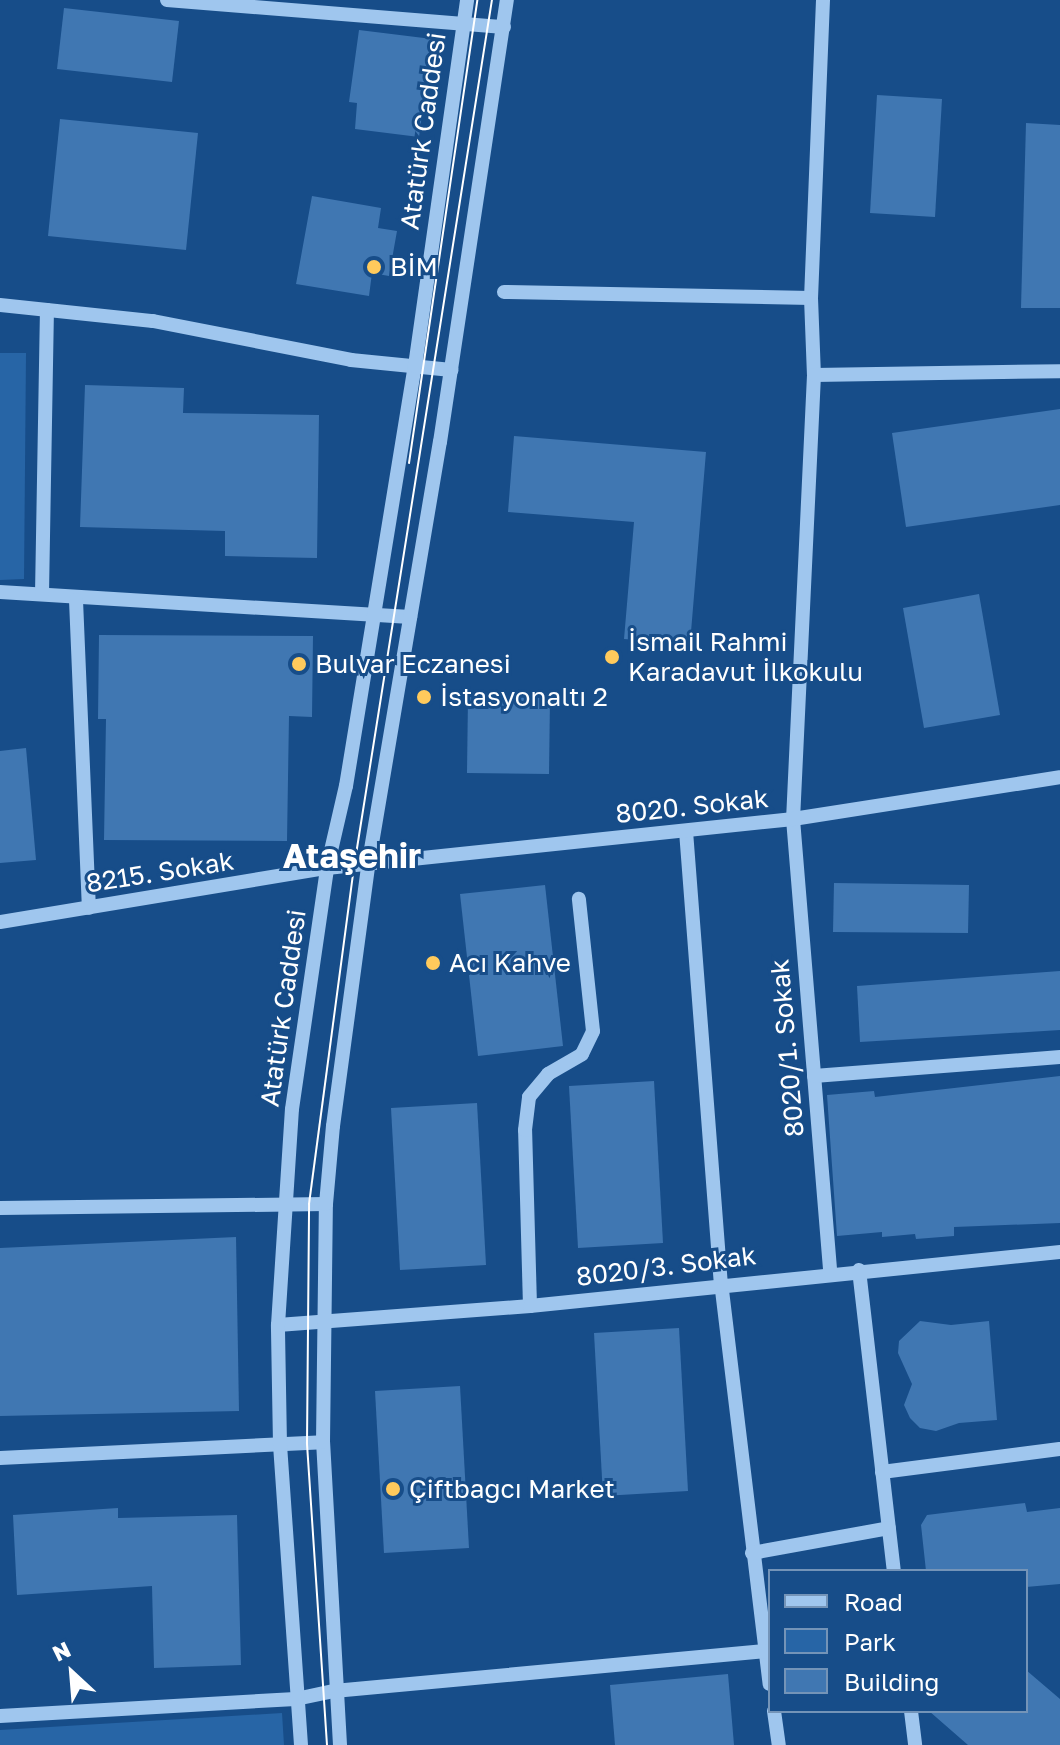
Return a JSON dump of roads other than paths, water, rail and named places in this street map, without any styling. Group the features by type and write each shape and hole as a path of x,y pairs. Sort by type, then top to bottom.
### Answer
{"street":[{"path":"167,0 504,27"},
{"name":"Atatürk Caddesi","path":"301,1745 280,1445 278,1325 283,1204 327,868 415,366 467,0"},
{"path":"340,1745 334,1691 323,1442 326,1204 368,867 452,370 507,0"},
{"name":"8020/1. Sokak","path":"823,0 811,298 814,375 793,819 830,1273"},
{"path":"504,292 811,298"},
{"path":"0,305 153,321 351,360 452,370"},
{"path":"42,594 47,310"},
{"path":"814,375 1060,371"},
{"path":"0,592 42,594 76,600 410,617"},
{"path":"76,600 89,908"},
{"name":"8020. Sokak","path":"327,868 368,867 793,819 1060,777"},
{"path":"686,831 721,1282 768,1671"},
{"name":"8215. Sokak","path":"0,922 327,868"},
{"path":"530,1306 525,1130 529,1097 548,1074 582,1054 593,1031 579,899"},
{"path":"814,1076 1060,1057"},
{"path":"0,1208 326,1204"},
{"name":"8020/3. Sokak","path":"278,1325 323,1325 530,1306 721,1282 1060,1252"},
{"path":"859,1270 894,1569"},
{"path":"0,1458 323,1442"},
{"path":"882,1472 1060,1449"},
{"path":"752,1553 889,1528"},
{"path":"0,1716 296,1699 334,1691 765,1651"},
{"path":"774,1713 779,1745"},
{"path":"911,1713 915,1745"}],"tram line":[{"path":"409,463 477,0"},
{"path":"327,1745 307,1443 309,1204 354,867 492,0"}],"place":[{"name":"BİM","path":"374,267"},
{"name":"İsmail Rahmi Karadavut İlkokulu","path":"612,657"},
{"name":"Bulvar Eczanesi","path":"299,664"},
{"name":"İstasyonaltı 2","path":"424,697"},
{"name":"Acı Kahve","path":"433,963"},
{"name":"Çiftbağcı Market","path":"393,1489"}],"district":[{"name":"Ataşehir","path":"352,856"}]}
